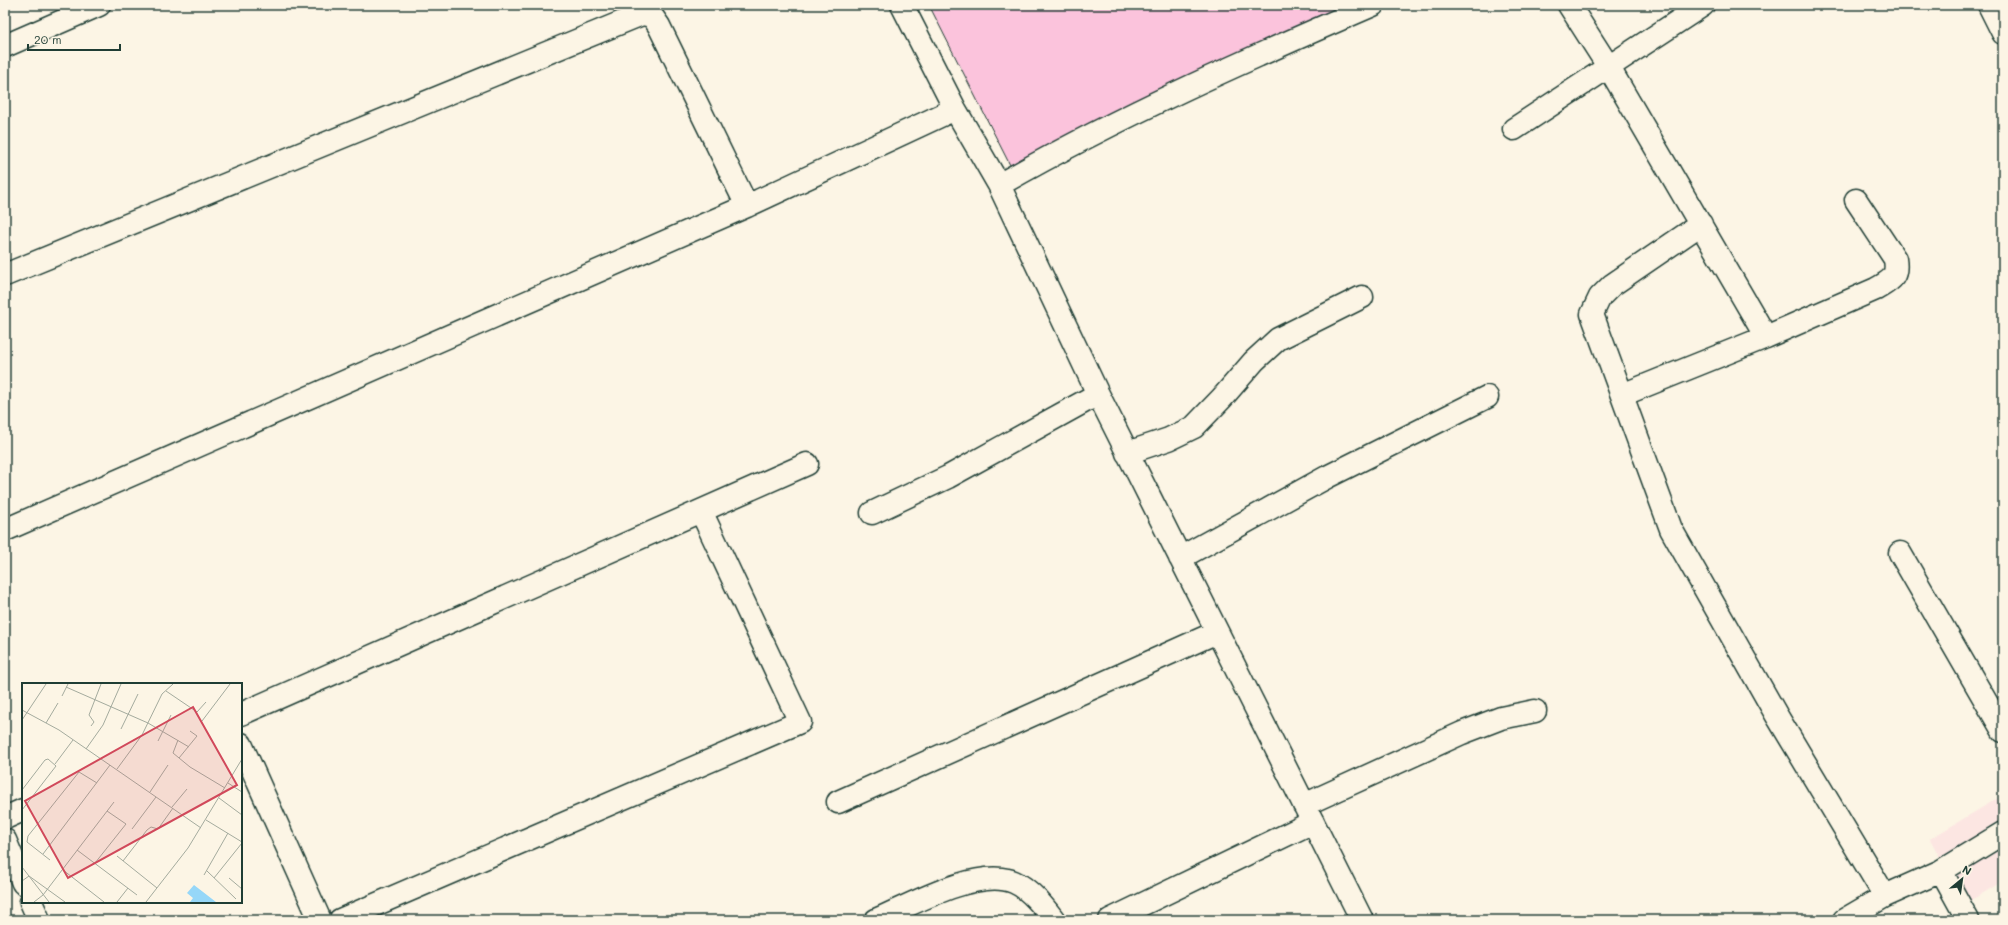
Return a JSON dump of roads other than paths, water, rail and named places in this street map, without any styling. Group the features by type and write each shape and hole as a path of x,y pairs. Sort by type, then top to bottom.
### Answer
{"street":[{"path":"5,46 99,5"},
{"path":"902,5 954,109 999,185 1127,453 1362,920"},
{"path":"999,185 1034,165 1235,65 1373,5"},
{"path":"1568,5 1608,66 1702,224 1766,337"},
{"path":"1514,129 1703,5"},
{"path":"1989,5 2003,33"},
{"path":"5,275 642,14 652,16 659,26 747,206"},
{"path":"5,530 747,206 954,109"},
{"path":"1622,395 1766,337 1876,289 1891,280 1896,270 1894,260 1856,200"},
{"path":"1702,224 1612,286 1600,297 1592,314 1671,529 1777,716 1885,896"},
{"path":"1127,453 1169,439 1194,427 1222,398 1254,361 1278,339 1362,297"},
{"path":"872,513 948,477 1098,394"},
{"path":"1180,558 1328,477 1487,397"},
{"path":"242,714 807,464"},
{"path":"340,920 800,722 701,511"},
{"path":"1900,553 2003,731"},
{"path":"838,802 1217,632"},
{"path":"1110,920 1462,733 1501,718 1535,711"},
{"path":"242,746 320,920"},
{"path":"5,818 22,810"},
{"path":"1844,920 1885,896 1942,871 2003,833"},
{"path":"5,840 22,881"},
{"path":"1942,871 1968,920"},
{"path":"876,920 961,884 990,878 1014,882 1040,901 1054,920"},
{"path":"31,903 39,920"}]}
